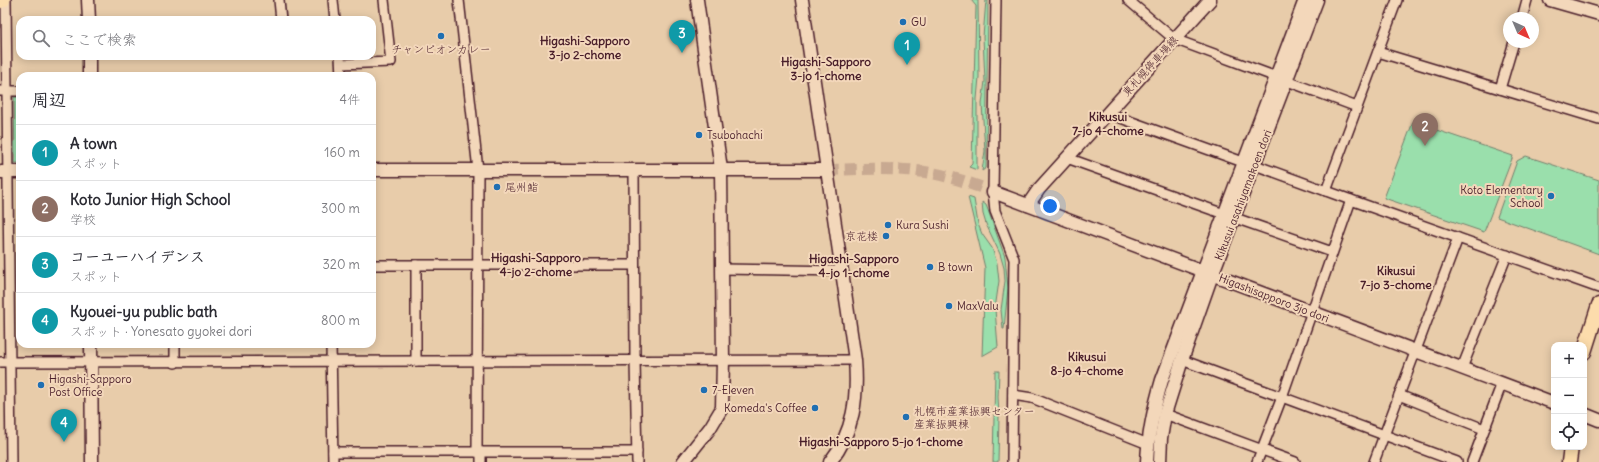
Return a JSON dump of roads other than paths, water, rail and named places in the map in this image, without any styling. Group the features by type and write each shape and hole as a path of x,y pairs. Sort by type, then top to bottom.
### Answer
{"main road":[{"path":"0,0 5,0"},
{"path":"1587,345 1596,323 1599,305"},
{"path":"1569,462 1570,450"}],"street":[{"path":"5,0 5,362 11,462"},
{"path":"88,0 89,16"},
{"path":"279,0 281,16"},
{"path":"333,0 335,16"},
{"path":"341,72 340,60 391,62 384,0"},
{"path":"459,0 478,170 478,361 479,452 481,462"},
{"path":"683,462 710,428 722,408 722,170 697,0"},
{"path":"802,0 855,360 857,384 853,414 842,443 830,462"},
{"path":"996,0 993,192 995,211 1014,259 1012,462"},
{"path":"1128,0 1174,39 1357,107"},
{"name":"東札幌停車場線","path":"1028,205 1039,189 1210,0"},
{"name":"Kikusui asahiyamakoen dori","path":"1281,80 1305,0"},
{"name":"Kikusui asahiyamakoen dori","path":"1147,462 1153,412 1162,380 1208,273 1281,80 1317,0"},
{"path":"1326,191 1397,0"},
{"path":"1524,12 1527,0"},
{"path":"1550,0 1599,14"},
{"path":"1500,89 1512,48"},
{"path":"1378,52 1599,119"},
{"path":"89,60 89,72"},
{"path":"4,91 16,91"},
{"path":"1107,113 1599,288"},
{"path":"1067,158 1332,252"},
{"path":"376,170 827,170"},
{"path":"634,170 637,462"},
{"path":"4,172 16,172"},
{"name":"Higashisapporo 3jo dori","path":"993,192 1551,402"},
{"path":"1257,462 1282,397 1350,200"},
{"path":"1374,462 1458,238"},
{"path":"1462,368 1507,255"},
{"path":"376,265 634,265"},
{"path":"416,265 416,361"},
{"path":"722,269 842,271"},
{"name":"Kikusui asahiyamakoen dori","path":"1160,462 1164,414 1208,273"},
{"path":"91,348 92,462"},
{"path":"175,348 176,363"},
{"path":"331,348 333,462"},
{"path":"5,362 176,363 266,361 855,360"},
{"path":"1182,360 1457,462"},
{"path":"1472,462 1502,383"},
{"path":"1013,395 1032,398 1148,444"},
{"path":"1399,395 1484,429"},
{"path":"1164,414 1294,462"},
{"path":"1587,415 1599,420"},
{"path":"333,452 637,452"},
{"path":"553,452 553,462"}],"tunnel":[{"path":"827,170 879,169 918,171 955,179 993,192"}],"place":[{"name":"GU","path":"903,22"},
{"name":"チャンピオンカレー","path":"441,36"},
{"name":"コーユーハイデンス","path":"682,53"},
{"name":"A town","path":"907,65"},
{"name":"Tsubohachi","path":"699,135"},
{"name":"Koto Junior High School","path":"1425,146"},
{"name":"尾州鮨","path":"497,187"},
{"name":"Koto Elementary School","path":"1551,196"},
{"name":"Kura Sushi","path":"888,225"},
{"name":"京花楼","path":"886,236"},
{"name":"B town","path":"930,267"},
{"name":"MaxValu","path":"949,306"},
{"name":"Higashi-Sapporo Post Office","path":"41,385"},
{"name":"7-Eleven","path":"704,390"},
{"name":"Komeda's Coffee","path":"815,408"},
{"name":"札幌市産業振興センター 産業振興棟","path":"906,417"},
{"name":"Kyouei-yu public bath","path":"64,442"}],"district":[{"name":"Higashi-Sapporo 3-jo 2-chome","path":"585,48"},
{"name":"Higashi-Sapporo 3-jo 1-chome","path":"826,69"},
{"name":"Kikusui 7-jo 4-chome","path":"1108,124"},
{"name":"Higashi-Sapporo 4-jo 2-chome","path":"536,265"},
{"name":"Higashi-Sapporo 4-jo 1-chome","path":"854,266"},
{"name":"Kikusui 7-jo 3-chome","path":"1396,278"},
{"name":"Kikusui 8-jo 4-chome","path":"1087,364"},
{"name":"Higashi-Sapporo 5-jo 1-chome","path":"881,442"}]}
